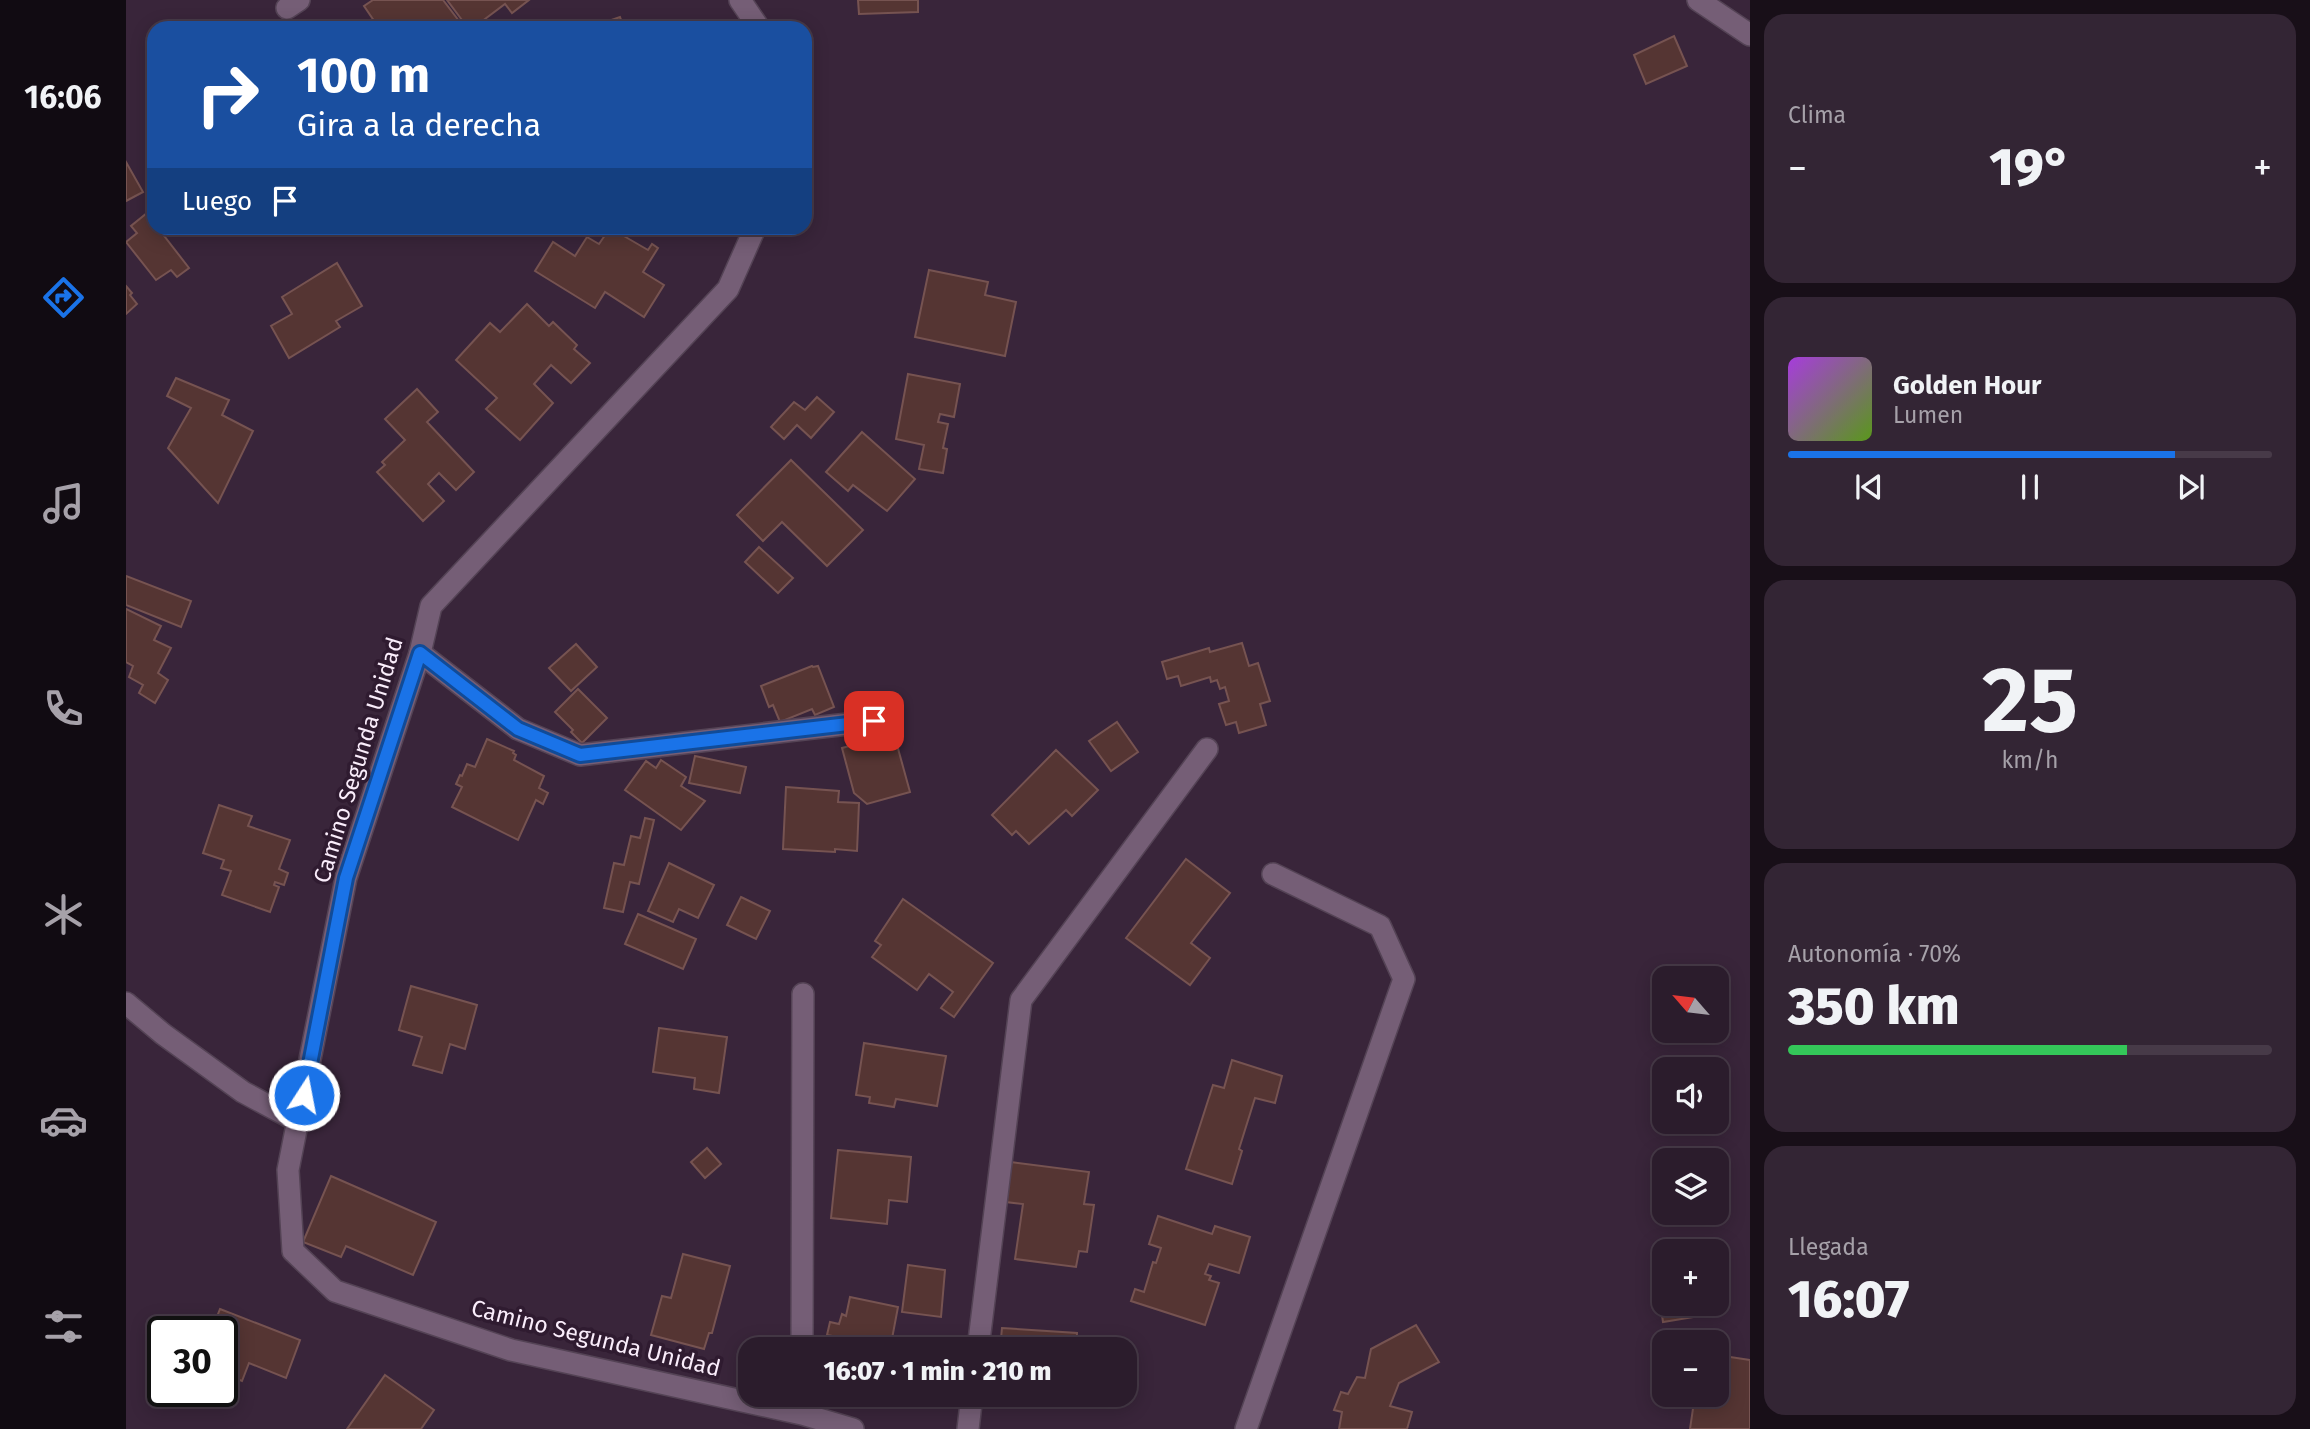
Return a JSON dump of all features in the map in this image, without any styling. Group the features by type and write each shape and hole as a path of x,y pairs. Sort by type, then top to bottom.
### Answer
{"street":[{"path":"740,0 754,21"},
{"path":"1698,0 1750,35"},
{"name":"Camino Segunda Unidad","path":"738,1392 511,1350 335,1291 293,1251 288,1170 346,878 420,653 431,606 729,289 752,235"},
{"path":"420,653 518,729 580,755 874,721"},
{"path":"979,1337 1021,1000 1207,749"},
{"path":"1246,1429 1404,979 1380,926 1273,874"},
{"path":"802,1337 803,994"},
{"path":"126,1003 163,1034 243,1092 299,1122"},
{"name":"Camino Segunda Unidad","path":"808,1407 853,1429"},
{"path":"968,1429 971,1407"}],"building":[{"path":"373,0 443,0 459,21 374,21 364,6"},
{"path":"447,0 529,0 512,13 505,4 482,21 463,21"},
{"path":"858,0 918,0 918,12 859,14"},
{"path":"1674,36 1687,66 1646,84 1634,55"},
{"path":"126,162 143,192 126,201"},
{"path":"147,213 147,235 163,235 189,268 177,277 171,270 156,280 126,242 137,233 131,226"},
{"path":"605,235 622,235 648,250 652,244 658,248 643,272 664,285 644,317 605,292 595,308 535,271 553,242 575,256 587,237 599,244"},
{"path":"337,263 362,306 336,321 340,327 289,358 271,326 292,314 282,297"},
{"path":"929,270 988,282 985,295 1016,302 1005,356 915,337"},
{"path":"126,286 137,304 126,314"},
{"path":"527,304 549,326 553,322 577,345 574,349 590,363 571,383 551,365 534,384 553,403 520,440 486,409 497,398 456,360 490,323 500,332"},
{"path":"908,374 960,384 954,417 940,414 938,422 948,424 943,448 947,449 943,473 919,469 924,445 896,439"},
{"path":"176,378 229,400 222,415 253,431 218,503 168,448 191,408 167,396"},
{"path":"417,389 438,412 427,422 474,472 456,490 439,473 428,484 444,501 423,521 377,472 385,465 382,462 405,440 385,419"},
{"path":"817,397 834,412 811,438 797,425 784,439 771,427 794,402 805,410"},
{"path":"862,432 915,479 887,511 853,485 848,491 826,472"},
{"path":"791,460 863,530 827,566 782,522 763,541 737,515"},
{"path":"759,547 793,578 778,593 745,562"},
{"path":"126,576 191,601 181,627 126,605"},
{"path":"126,609 161,626 154,640 171,648 158,673 168,680 155,703 139,693 143,685 129,677 133,666 126,662"},
{"path":"1242,643 1249,666 1258,663 1270,701 1260,704 1266,725 1239,733 1236,722 1226,725 1219,704 1229,701 1225,687 1220,689 1217,680 1211,682 1210,677 1181,686 1178,676 1167,679 1162,662 1209,648 1210,652"},
{"path":"576,644 597,667 571,691 549,668"},
{"path":"818,666 834,707 815,715 812,709 780,722 773,705 769,707 761,686"},
{"path":"578,689 607,718 582,743 555,712"},
{"path":"1117,722 1138,752 1111,771 1089,741"},
{"path":"894,734 910,792 867,804 854,793 842,748"},
{"path":"487,739 514,751 514,760 544,776 539,788 548,793 543,804 536,800 518,840 452,807 462,787 456,784 460,775 462,776 467,764 475,767"},
{"path":"1056,750 1098,790 1072,816 1066,810 1029,844 1016,831 1012,835 992,815"},
{"path":"695,756 746,767 740,793 689,783"},
{"path":"661,760 686,777 681,786 705,801 681,830 625,790 646,761 656,768"},
{"path":"786,787 839,791 838,802 859,803 857,851 783,849"},
{"path":"219,805 252,816 248,826 290,840 279,869 288,873 284,885 275,882 274,885 279,887 270,912 222,895 231,871 221,868 224,860 203,853"},
{"path":"645,818 654,820 639,884 630,882 623,912 604,908 614,863 624,865 631,836 640,838"},
{"path":"1186,859 1230,893 1191,943 1210,958 1190,985 1126,938"},
{"path":"669,863 714,885 698,918 679,909 673,922 648,911"},
{"path":"741,897 770,911 756,939 727,925"},
{"path":"903,899 993,963 954,1017 941,1008 953,992 929,974 917,990 872,957 881,945 875,941"},
{"path":"638,914 696,939 683,969 625,944"},
{"path":"411,986 477,1005 465,1049 450,1044 442,1073 413,1065 422,1037 399,1030"},
{"path":"659,1028 727,1037 719,1093 694,1089 695,1078 653,1072"},
{"path":"864,1043 946,1056 937,1106 896,1099 894,1107 869,1103 870,1097 856,1095"},
{"path":"1232,1060 1282,1076 1275,1103 1255,1098 1239,1149 1242,1151 1232,1184 1186,1169 1213,1085 1224,1088"},
{"path":"707,1148 721,1164 705,1178 691,1162"},
{"path":"838,1150 911,1157 907,1202 889,1200 887,1224 831,1218"},
{"path":"1011,1162 1089,1172 1084,1204 1094,1205 1087,1252 1079,1251 1076,1267 1015,1259 1023,1204 1006,1202"},
{"path":"331,1176 436,1222 413,1275 346,1246 341,1257 303,1242"},
{"path":"1158,1216 1212,1234 1215,1226 1250,1237 1239,1273 1209,1264 1205,1274 1211,1276 1209,1280 1219,1283 1205,1325 1131,1301 1135,1289 1144,1292 1153,1262 1156,1263 1161,1248 1149,1244"},
{"path":"683,1254 730,1266 712,1333 709,1333 704,1349 651,1335 662,1296 671,1298"},
{"path":"908,1265 945,1270 941,1317 902,1312"},
{"path":"850,1297 898,1307 892,1337 827,1335 830,1322 839,1324 842,1314 846,1316"},
{"path":"220,1309 300,1340 286,1378 249,1363 242,1381 238,1379 238,1316 217,1316"},
{"path":"1662,1316 1694,1316 1694,1317 1663,1322"},
{"path":"1416,1325 1439,1362 1399,1383 1390,1406 1412,1412 1407,1429 1339,1429 1342,1412 1334,1410 1341,1392 1348,1394 1357,1377 1365,1378 1371,1349"},
{"path":"1002,1328 1077,1333 1077,1337 1001,1337"},
{"path":"1729,1357 1750,1360 1750,1429 1690,1429 1693,1407 1729,1407"},
{"path":"385,1375 434,1410 421,1429 347,1429"}],"route":[{"path":"304,1095 346,878 420,653 518,729 580,755 874,721"}]}
